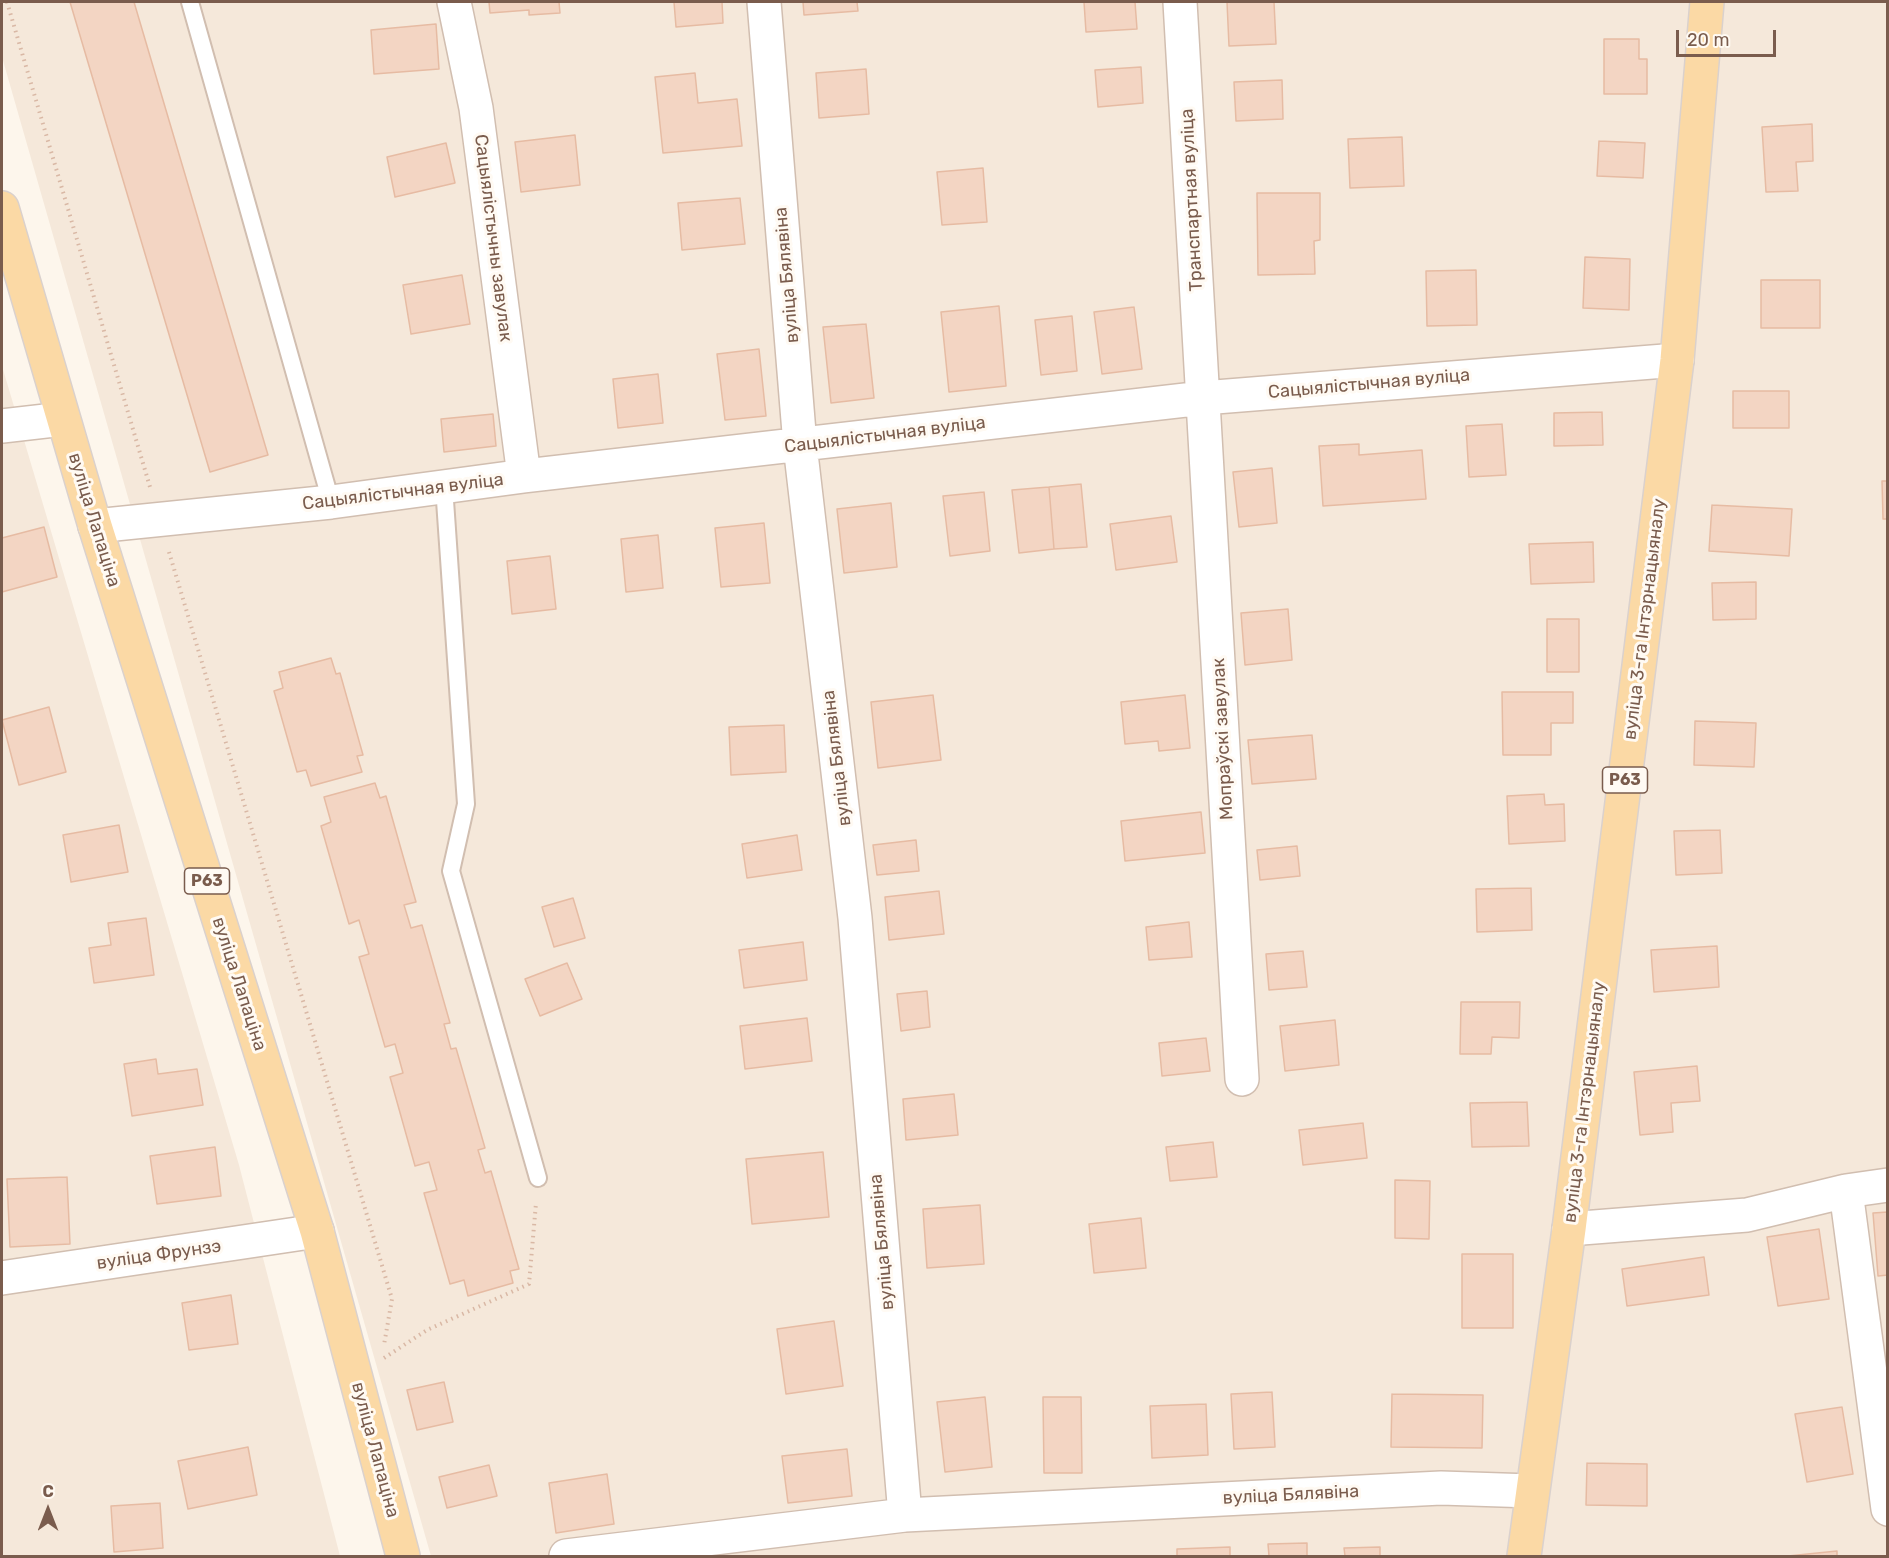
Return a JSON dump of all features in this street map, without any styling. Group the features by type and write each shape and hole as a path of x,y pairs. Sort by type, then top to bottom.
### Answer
{"main road":[{"name":"вуліца 3-га Інтэрнацыяналу","path":"1524,1557 1569,1228 1677,360 1707,2"},
{"name":"вуліца Лапаціна","path":"2,208 95,526 317,1231 403,1557"}],"street":[{"name":"Сацыялістычны завулак","path":"454,2 476,108 524,476"},
{"name":"вуліца Бялявіна","path":"764,2 800,445 855,918 906,1515"},
{"name":"Транспартная вуліца","path":"1180,2 1203,398"},
{"name":"Сацыялістычная вуліца","path":"95,526 331,502 524,476 1203,398 1677,360"},
{"name":"Мопраўскі завулак","path":"1203,398 1242,1079"},
{"path":"2,426 63,419"},
{"path":"1569,1228 1747,1215 1846,1191 1887,1185"},
{"path":"1846,1191 1887,1509"},
{"name":"вуліца Фрунзэ","path":"2,1278 317,1231"},
{"name":"вуліца Бялявіна","path":"566,1557 906,1515 1441,1488 1532,1491"}],"lane":[{"path":"190,2 331,502"},
{"path":"444,486 466,804 450,871 538,1179"}],"path":[{"path":"7,2 392,1299 381,1360 427,1330 529,1284 538,1179"}],"shaded area":[{"path":"2,2 1887,2 1887,1556 431,1556 2,57"},
{"path":"2,366 239,1165 340,1556 2,1556"}],"building":[{"path":"70,2 134,2 268,455 210,472"},
{"path":"489,2 559,2 560,13 529,15 529,10 490,13"},
{"path":"674,2 722,2 723,23 676,27"},
{"path":"803,2 857,2 858,11 804,15"},
{"path":"1084,2 1135,2 1137,29 1086,32"},
{"path":"1227,2 1274,2 1276,44 1229,46"},
{"path":"436,24 439,69 374,74 371,30"},
{"path":"1604,39 1639,39 1639,59 1647,59 1647,94 1604,94"},
{"path":"1141,67 1143,103 1098,107 1095,70"},
{"path":"866,69 869,114 819,118 816,73"},
{"path":"695,73 698,103 737,99 742,146 663,153 655,77"},
{"path":"1282,80 1283,119 1236,121 1234,82"},
{"path":"1812,124 1813,161 1796,162 1798,191 1766,192 1762,127"},
{"path":"575,135 580,185 521,192 515,142"},
{"path":"1402,137 1404,186 1350,188 1348,139"},
{"path":"1599,141 1645,143 1643,178 1597,176"},
{"path":"446,143 455,183 395,197 387,157"},
{"path":"983,168 987,222 942,225 937,172"},
{"path":"1257,193 1320,193 1320,240 1314,241 1315,274 1258,275"},
{"path":"740,198 745,244 682,250 678,203"},
{"path":"1585,257 1630,259 1629,310 1583,308"},
{"path":"1476,270 1477,325 1427,326 1426,271"},
{"path":"462,275 470,324 411,334 403,285"},
{"path":"1761,280 1820,280 1820,328 1761,328"},
{"path":"999,306 1006,386 949,392 941,312"},
{"path":"1134,307 1142,369 1102,374 1094,312"},
{"path":"1072,316 1077,371 1041,375 1035,320"},
{"path":"866,324 874,398 831,403 823,327"},
{"path":"759,349 766,416 725,420 717,354"},
{"path":"658,374 663,423 618,428 613,379"},
{"path":"1733,391 1789,391 1789,428 1733,428"},
{"path":"1602,412 1603,445 1554,446 1554,413"},
{"path":"493,414 496,446 444,452 441,419"},
{"path":"1502,424 1506,475 1469,477 1466,426"},
{"path":"1359,444 1359,455 1422,450 1426,499 1323,506 1319,446"},
{"path":"1272,468 1277,523 1239,527 1233,472"},
{"path":"1882,481 1888,481 1888,519 1883,519"},
{"path":"1081,484 1087,547 1054,549 1049,487"},
{"path":"1049,487 1054,549 1019,553 1012,490"},
{"path":"984,492 990,551 950,556 943,496"},
{"path":"891,503 897,567 844,573 837,509"},
{"path":"1712,505 1792,509 1789,556 1709,551"},
{"path":"1171,516 1177,562 1116,570 1110,524"},
{"path":"764,523 770,583 721,587 715,528"},
{"path":"44,527 57,577 2,592 2,538"},
{"path":"658,535 663,588 626,592 621,539"},
{"path":"1593,542 1594,582 1531,584 1529,544"},
{"path":"550,556 556,609 512,614 507,561"},
{"path":"1756,582 1756,619 1713,620 1712,583"},
{"path":"1288,609 1292,660 1245,665 1241,613"},
{"path":"1547,619 1579,619 1579,672 1547,672"},
{"path":"331,658 336,674 340,673 363,755 357,756 362,772 311,786 306,770 297,772 274,691 283,688 279,672"},
{"path":"1502,692 1573,692 1573,723 1551,723 1551,755 1503,755"},
{"path":"933,695 941,760 878,768 871,702"},
{"path":"1185,695 1190,748 1159,751 1158,741 1125,744 1121,702"},
{"path":"49,707 66,772 19,785 2,720"},
{"path":"1695,721 1756,723 1754,767 1694,765"},
{"path":"784,725 786,772 731,775 729,727"},
{"path":"1312,735 1316,779 1252,784 1248,740"},
{"path":"375,783 380,798 386,796 416,902 404,905 411,928 422,925 450,1023 444,1024 451,1049 456,1048 485,1148 478,1150 485,1173 491,1171 519,1269 510,1271 513,1283 468,1296 464,1280 450,1284 424,1193 437,1190 429,1162 415,1166 390,1077 403,1073 395,1044 385,1047 359,957 369,954 359,920 349,924 321,826 331,822 324,797"},
{"path":"1544,794 1545,805 1564,804 1565,841 1509,844 1507,796"},
{"path":"1201,812 1205,853 1125,861 1121,821"},
{"path":"119,825 128,872 71,882 63,835"},
{"path":"1720,830 1722,873 1676,875 1674,831"},
{"path":"797,835 802,870 747,878 742,844"},
{"path":"916,840 919,871 877,875 873,845"},
{"path":"1297,846 1300,876 1260,880 1257,850"},
{"path":"1531,888 1532,930 1477,932 1476,889"},
{"path":"939,891 944,934 889,940 885,897"},
{"path":"573,898 585,938 554,947 542,907"},
{"path":"146,918 154,975 94,983 89,948 111,945 108,923"},
{"path":"1189,922 1192,957 1149,960 1146,927"},
{"path":"803,942 807,980 744,988 739,950"},
{"path":"1717,946 1719,987 1654,992 1651,950"},
{"path":"1303,951 1307,987 1269,990 1266,954"},
{"path":"567,963 582,999 540,1016 525,979"},
{"path":"927,991 930,1027 901,1031 897,994"},
{"path":"1461,1002 1520,1002 1519,1038 1492,1037 1491,1054 1460,1054"},
{"path":"807,1018 812,1061 745,1069 740,1026"},
{"path":"1335,1020 1339,1065 1285,1071 1280,1026"},
{"path":"1206,1038 1210,1071 1162,1076 1159,1043"},
{"path":"156,1059 158,1074 197,1069 203,1105 132,1116 124,1064"},
{"path":"1697,1066 1700,1101 1671,1103 1673,1132 1640,1135 1634,1072"},
{"path":"954,1094 958,1135 906,1140 903,1099"},
{"path":"1527,1102 1529,1146 1472,1147 1470,1103"},
{"path":"1363,1123 1367,1158 1303,1165 1299,1130"},
{"path":"1213,1142 1217,1177 1170,1181 1166,1147"},
{"path":"215,1147 221,1196 157,1204 150,1156"},
{"path":"823,1152 829,1217 752,1224 746,1159"},
{"path":"67,1177 70,1244 10,1247 7,1179"},
{"path":"1395,1180 1430,1181 1429,1239 1395,1238"},
{"path":"980,1205 984,1264 927,1268 923,1209"},
{"path":"1888,1212 1888,1275 1878,1276 1873,1213"},
{"path":"1141,1218 1146,1268 1094,1273 1089,1224"},
{"path":"1819,1229 1829,1299 1778,1306 1767,1237"},
{"path":"1462,1254 1513,1254 1513,1328 1462,1328"},
{"path":"1704,1257 1709,1295 1627,1306 1622,1269"},
{"path":"231,1295 238,1344 189,1350 182,1303"},
{"path":"834,1321 843,1386 786,1394 777,1329"},
{"path":"444,1382 453,1422 417,1430 407,1390"},
{"path":"1272,1392 1275,1447 1234,1449 1231,1394"},
{"path":"1392,1394 1483,1395 1482,1448 1391,1447"},
{"path":"985,1397 992,1467 945,1472 937,1402"},
{"path":"1043,1397 1081,1397 1082,1473 1044,1473"},
{"path":"1206,1404 1208,1455 1152,1458 1150,1406"},
{"path":"1842,1407 1853,1474 1807,1482 1795,1414"},
{"path":"248,1447 257,1495 188,1509 178,1461"},
{"path":"847,1449 852,1496 788,1503 782,1456"},
{"path":"1587,1463 1647,1464 1647,1506 1586,1505"},
{"path":"489,1465 497,1496 447,1508 439,1477"},
{"path":"607,1474 614,1524 556,1533 549,1483"},
{"path":"160,1503 163,1548 114,1552 111,1506"},
{"path":"1307,1543 1307,1556 1269,1556 1268,1544"},
{"path":"1230,1547 1230,1556 1177,1556 1177,1549"},
{"path":"1380,1547 1380,1556 1345,1556 1344,1548"},
{"path":"1837,1551 1837,1556 1788,1556"}]}
